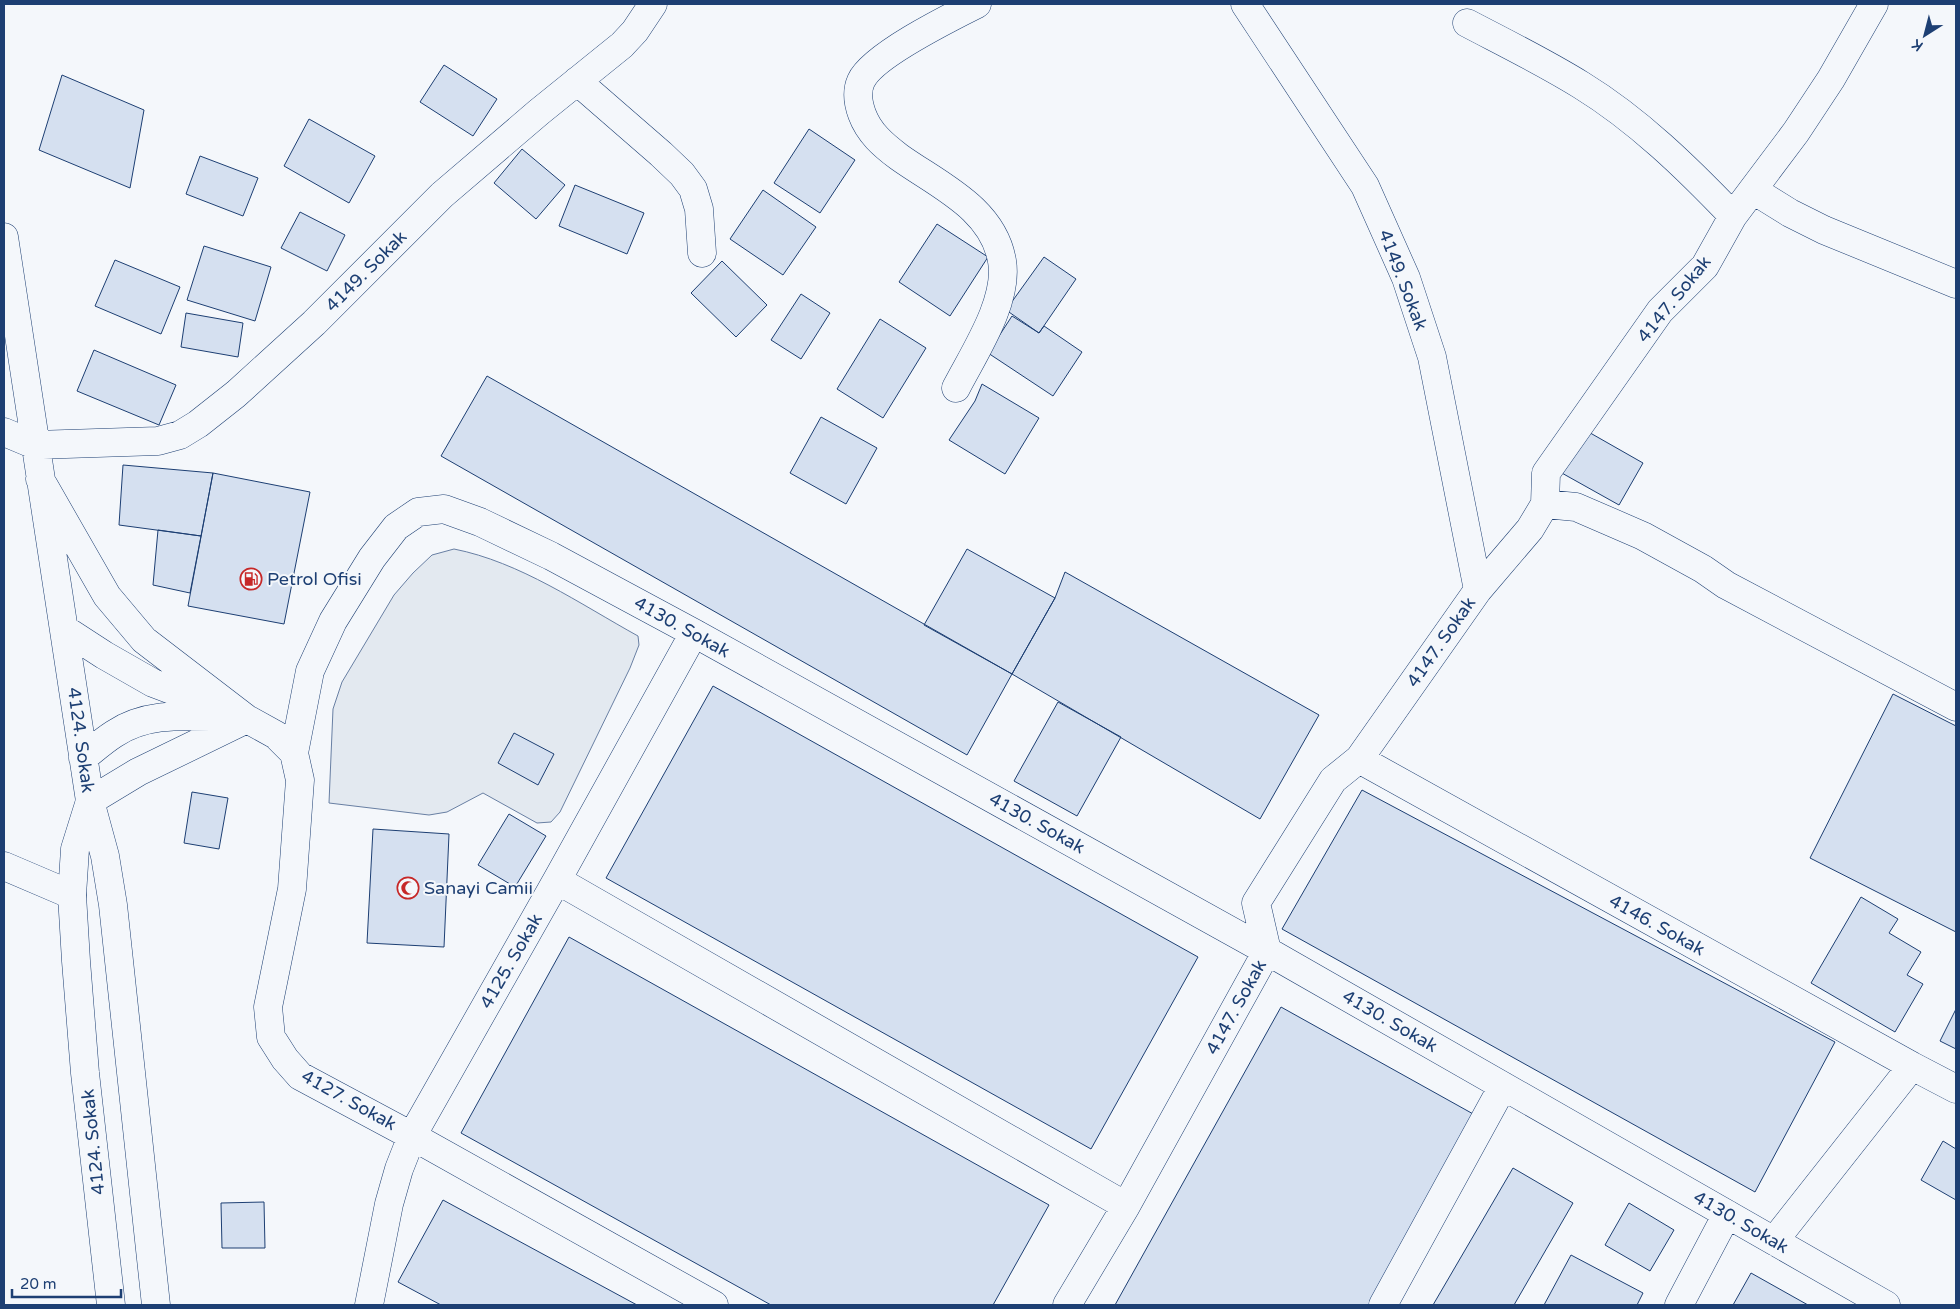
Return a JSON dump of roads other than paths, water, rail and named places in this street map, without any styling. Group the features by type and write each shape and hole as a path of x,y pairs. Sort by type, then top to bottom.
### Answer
{"street":[{"name":"4149. Sokak","path":"35,445 158,441 180,435 198,424 236,394 314,323 442,195 622,45 635,31 653,4"},
{"path":"956,388 997,305 1002,282 1003,263 999,247 990,228 960,198 884,146 872,133 858,102 858,90 861,79 869,70 897,48 977,4"},
{"name":"4149. Sokak","path":"1245,4 1365,186 1406,278 1432,357 1478,590"},
{"name":"4147. Sokak","path":"1067,1305 1126,1206 1267,951 1256,903 1333,780 1359,759 1478,590 1530,529 1545,504 1546,473 1660,311 1705,266 1733,216 1796,132 1832,79 1874,4"},
{"path":"1467,23 1581,85 1625,116 1674,157 1733,216"},
{"path":"577,81 661,154 682,174 693,189 699,209 702,253"},
{"path":"1752,190 1790,214 1824,230 1956,284"},
{"name":"4124. Sokak","path":"4,237 90,801 75,849 72,894 85,1073 111,1305"},
{"path":"4,432 35,445"},
{"path":"40,479 107,596 126,620 144,640 246,719"},
{"path":"1545,504 1576,507 1643,536 1702,569 1726,585 1956,707"},
{"name":"4130. Sokak","path":"294,753 310,671 333,621 372,558 396,527 418,512 444,509 480,522 552,556 694,633 1267,951 1886,1305"},
{"path":"64,629 153,683 246,719 276,735 294,753"},
{"name":"4125. Sokak","path":"369,1305 389,1204 399,1169 412,1136 694,633"},
{"path":"83,758 114,733 154,717 178,715 246,719"},
{"path":"156,1305 113,905 105,856 90,801 138,772 246,719"},
{"name":"4127. Sokak","path":"294,753 300,780 292,889 268,1007 271,1036 285,1059 300,1076 412,1136 714,1305"},
{"name":"4146. Sokak","path":"1359,759 1956,1089"},
{"path":"4,866 72,894"},
{"path":"557,880 1126,1206"},
{"path":"1774,1241 1912,1066"},
{"path":"1383,1305 1503,1086"},
{"path":"1680,1305 1727,1214"}],"place":[{"name":"Petrol Ofisi","path":"251,579"},
{"name":"Sanayi Camii","path":"408,888"}]}
